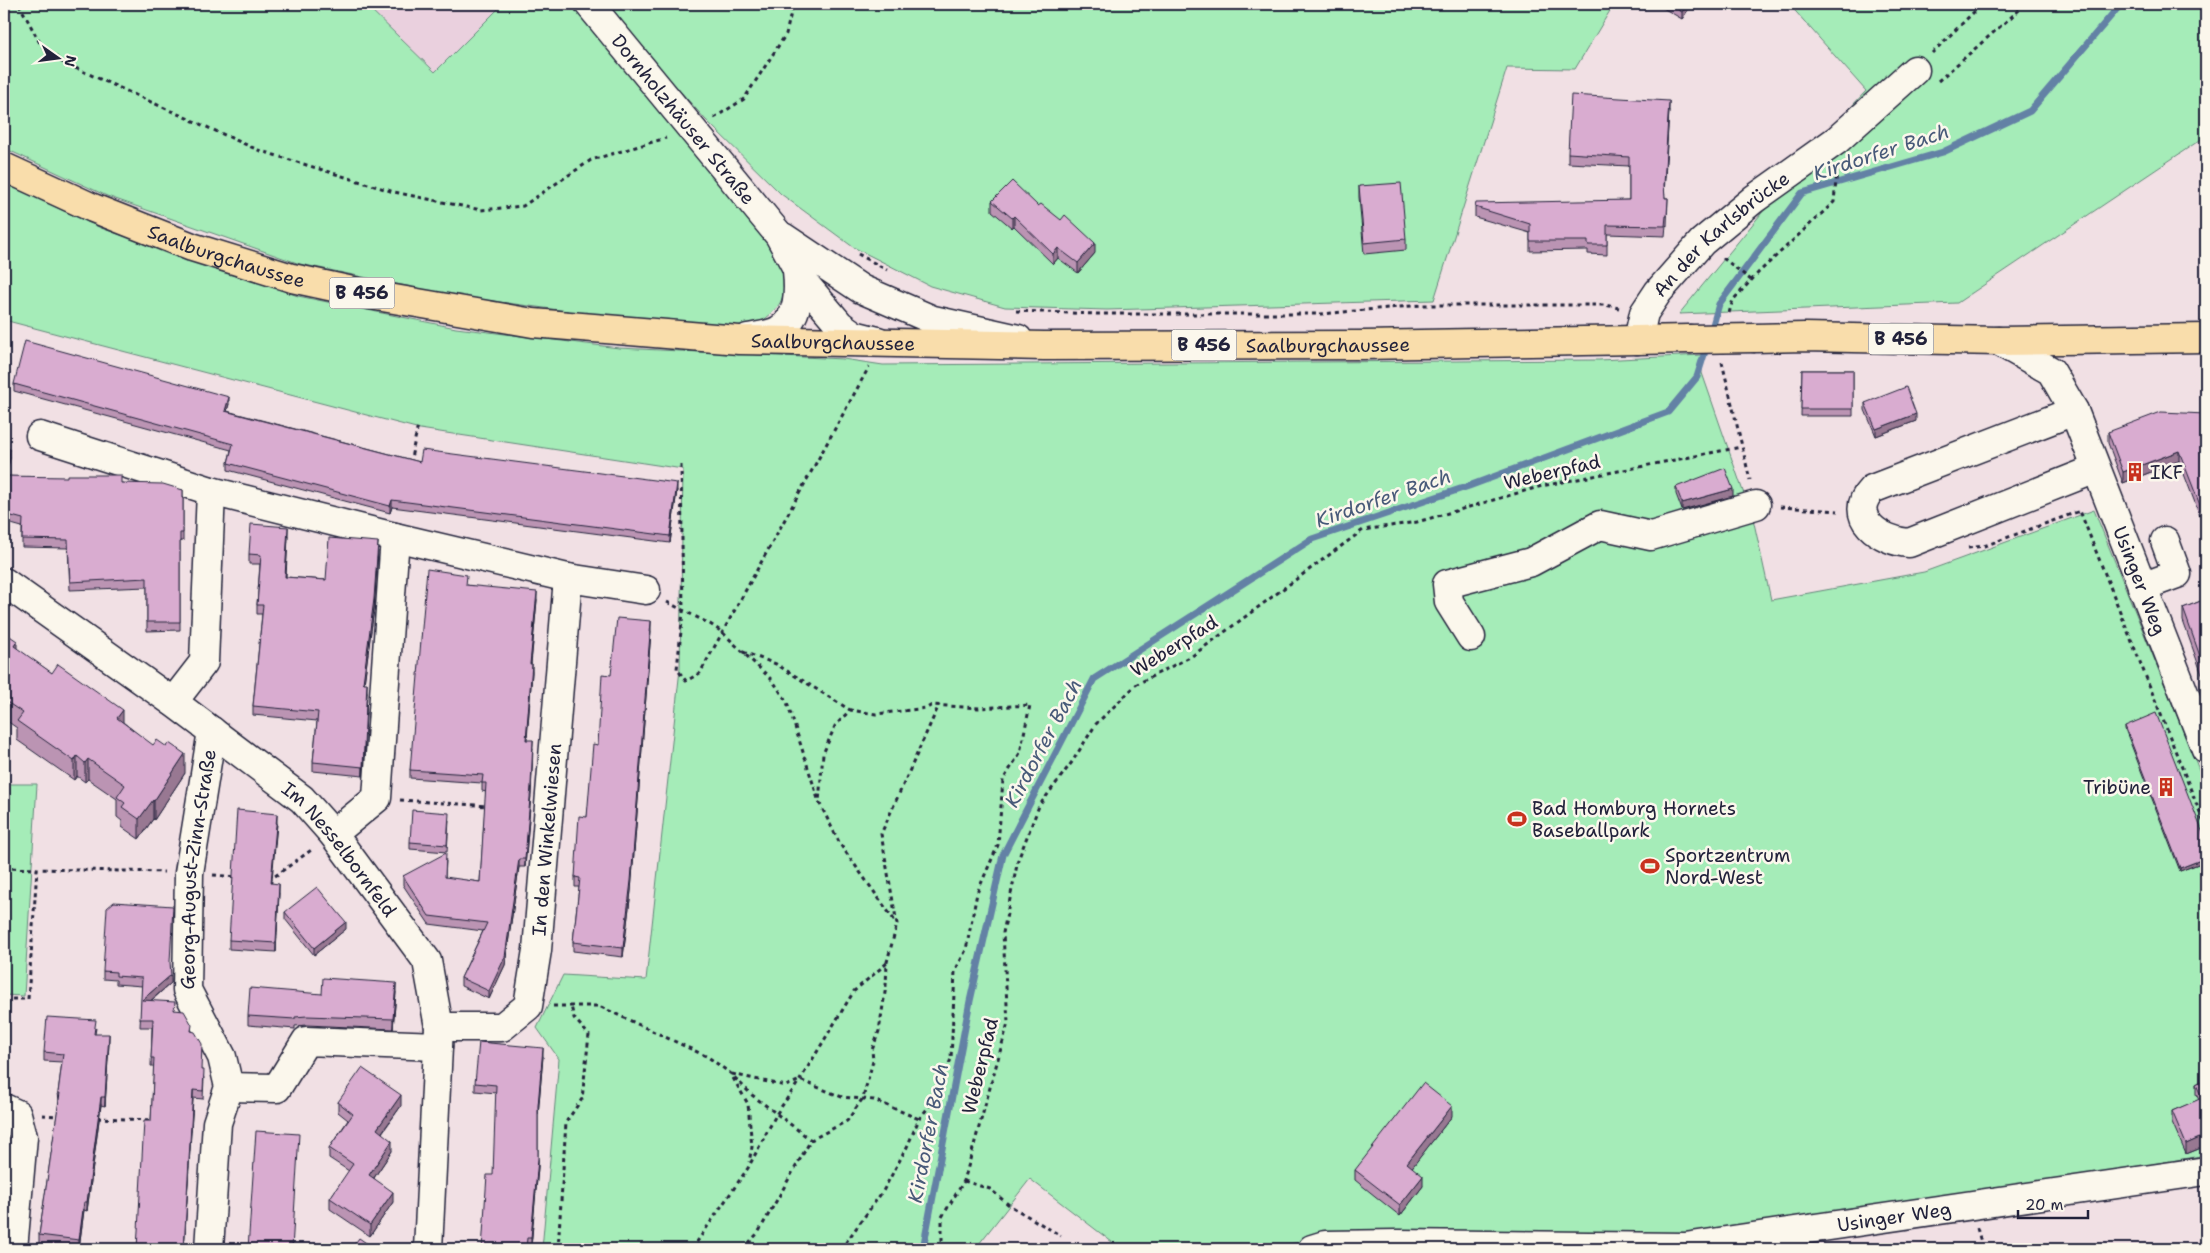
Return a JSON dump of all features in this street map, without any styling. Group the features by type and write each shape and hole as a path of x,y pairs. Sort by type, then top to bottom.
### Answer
{"main road":[{"name":"Saalburgchaussee","path":"4,167 93,208 192,247 292,278 371,295 533,323 739,340 1044,346 1364,345 1804,337 1998,341"},
{"name":"B 456","path":"1998,341 2206,338"}],"street":[{"name":"Dornholzhäuser Straße","path":"589,4 779,234 806,285 840,325 854,335 882,342"},
{"name":"An der Karlsbrücke","path":"1638,340 1644,313 1658,292 1702,242 1754,199 1837,140 1915,70"},
{"name":"Dornholzhäuser Straße","path":"779,234 861,289 924,316 1044,346"},
{"name":"Dornholzhäuser Straße","path":"739,340 779,330 791,317 799,296 797,270"},
{"name":"Usinger Weg","path":"1998,341 2050,371 2060,384 2074,411 2206,749"},
{"path":"2074,411 1872,489 1856,510 1883,538 1909,543 2096,469"},
{"path":"40,436 211,491 568,578 646,590"},
{"path":"173,702 204,662 211,491"},
{"path":"1471,637 1449,602 1447,584 1531,562 1600,525 1651,536 1756,505"},
{"path":"333,834 377,798 395,537"},
{"path":"2142,587 2177,574 2165,542"},
{"name":"In den Winkelwiesen","path":"528,1006 537,950 568,578"},
{"name":"Im Nesselbornfeld","path":"4,582 173,702 302,799 333,834 427,961 438,1037 428,1249"},
{"name":"Georg-August-Zinn-Straße","path":"212,731 189,873 187,990 222,1057 229,1088"},
{"path":"210,1249 217,1123 229,1088 277,1088 306,1041 438,1037 502,1027 528,1006"},
{"path":"10,1110 23,1137 13,1249"},
{"name":"Usinger Weg","path":"1312,1249 1324,1245 1398,1244 1684,1247 2206,1171"}],"path":[{"path":"4,10 8,4"},
{"path":"19,4 41,45 62,62 249,146 394,192 481,210 522,206 591,160 673,136 711,120 744,99 786,34 793,4"},
{"path":"1915,70 1982,4"},
{"path":"1732,300 1834,202 1837,163"},
{"path":"854,252 888,271"},
{"path":"1731,264 1752,280"},
{"path":"1008,310 1096,314 1320,314 1422,305 1605,305 1644,313"},
{"path":"681,465 683,612 677,669 686,681 700,672 882,342"},
{"path":"1724,369 1756,505 1823,512 1856,510"},
{"path":"408,472 418,425"},
{"name":"Weberpfad","path":"942,1249 942,1217 964,1181 1008,1023 1003,933 1018,860 1039,806 1096,724 1137,684 1192,656 1363,530 1417,522 1542,486 1741,447"},
{"path":"2080,511 2206,828"},
{"path":"683,612 710,624 722,632 773,681 786,702 819,802 840,844 897,924"},
{"path":"742,652 776,664 850,710 876,714 939,705 979,708 1030,705 1020,753 1003,780 998,846 978,893 966,950 955,970 951,1059 935,1098 919,1119 907,1147 883,1190 841,1249"},
{"path":"743,1249 758,1233 811,1140 847,1121 863,1098 873,1061 872,1050 879,1032 886,986 887,962 897,924 881,834 939,705"},
{"path":"819,802 823,754 835,726 850,710"},
{"path":"377,798 491,806"},
{"path":"262,879 271,879 333,834"},
{"path":"4,868 189,873 244,877"},
{"path":"4,999 28,1000 37,869"},
{"path":"692,1249 748,1168 777,1113 800,1080 854,991 887,962"},
{"path":"528,1006 599,1006 708,1057 730,1073 752,1095 811,1140"},
{"path":"558,1249 566,1122 582,1099 589,1034 574,1018 571,1006"},
{"path":"730,1073 786,1086 800,1080 842,1098 874,1100 919,1119"},
{"path":"730,1073 748,1104 752,1147 748,1168"},
{"path":"10,1110 64,1116"},
{"path":"93,1117 160,1121"},
{"path":"964,1181 990,1189 1009,1205 1061,1236"}],"shaded area":[{"path":"365,4 503,4 435,72"}],"green space":[{"path":"4,4 365,4 435,72 503,4 575,4 772,244 784,281 784,291 781,300 776,309 753,327 611,317 455,296 300,264 107,196 4,148"},
{"path":"602,4 1614,4 1575,69 1507,68 1434,300 1107,310 1005,307 930,286 853,247 781,194 705,119"},
{"path":"1789,4 2206,4 2206,136 1957,303 1679,314 1833,126 1866,91"},
{"path":"4,183 101,228 298,296 456,328 619,348 843,359 883,365 1599,360 1702,355 1702,373 1754,523 1771,600 1924,572 2094,510 2206,787 2206,1155 1882,1210 1632,1240 1334,1238 1280,1245 1275,1249 1121,1249 1030,1179 975,1249 542,1249 559,1059 537,1028 563,975 646,980 680,669 683,469 420,429 4,320"},
{"path":"4,784 37,784 24,996 4,995"},
{"path":"4,1003 10,1003 7,1052 4,1055"}],"building":[{"path":"1668,4 1687,4 1682,12"},
{"path":"1571,95 1669,101 1664,185 1665,198 1668,198 1665,226 1607,225 1607,245 1588,245 1588,241 1530,241 1530,224 1475,207 1476,203 1629,200 1629,157 1568,153"},
{"path":"1012,181 1038,206 1041,204 1061,220 1065,215 1095,243 1078,263 1058,248 1053,254 1014,216 1012,218 992,201"},
{"path":"1401,183 1406,239 1364,243 1359,186"},
{"path":"25,341 229,397 225,411 420,462 422,450 677,483 670,536 392,500 390,506 228,463 233,444 14,384"},
{"path":"1802,370 1853,370 1853,409 1801,409"},
{"path":"1906,387 1916,414 1876,429 1865,403"},
{"path":"4,403 8,404 4,421"},
{"name":"IKF","path":"2161,412 2206,414 2206,503 2200,505 2179,451 2123,472 2108,432"},
{"path":"4,448 10,449 4,476"},
{"path":"1725,468 1733,489 1682,503 1676,487"},
{"path":"67,475 121,475 121,483 163,484 183,490 183,533 180,533 180,622 147,622 147,578 70,582 68,540 22,539 23,519 4,514 4,476 67,477"},
{"path":"251,524 288,527 285,577 326,580 329,538 378,542 374,599 363,683 367,683 363,767 313,762 318,712 253,706 263,605 257,605 261,555 249,554"},
{"path":"427,569 467,575 466,585 537,592 530,664 532,664 526,740 533,740 525,859 519,859 505,957 489,991 461,978 487,923 429,916 403,876 446,853 445,877 480,882 486,783 482,783 483,775 410,770"},
{"path":"2206,599 2206,673 2183,608"},
{"path":"617,618 651,621 631,881 623,948 573,942 580,878 575,877 579,816 587,817 593,744 598,745 602,674 611,675"},
{"path":"4,632 17,641 14,646 52,673 58,664 123,710 117,718 153,745 157,740 167,747 169,743 185,754 154,801 139,819 122,807 125,803 117,797 125,785 88,759 85,763 77,756 74,761 17,721 23,713 4,700"},
{"name":"Tribüne","path":"2156,713 2206,841 2206,858 2180,868 2125,726"},
{"path":"237,810 277,814 271,883 279,884 276,943 229,940"},
{"path":"412,810 449,813 447,845 410,842"},
{"path":"317,887 346,922 314,948 285,912"},
{"path":"114,902 173,906 171,975 142,1000 175,1002 174,1010 184,1011 192,1025 191,1031 195,1032 202,1044 201,1070 204,1070 203,1091 193,1090 184,1249 137,1249 144,1121 151,1121 154,1058 151,1058 153,1019 140,1019 142,978 116,976 116,972 103,971 107,908"},
{"path":"323,978 396,983 393,1019 307,1016 295,1017 295,1019 248,1016 250,988 322,994"},
{"path":"47,1017 96,1020 94,1034 109,1034 105,1097 101,1097 87,1202 84,1202 79,1240 39,1235 60,1093 58,1093 63,1054 44,1052"},
{"path":"479,1042 543,1048 538,1106 538,1159 531,1238 527,1238 526,1249 482,1249 487,1175 493,1175 496,1085 475,1083"},
{"path":"362,1068 401,1095 377,1129 392,1141 369,1175 393,1192 370,1225 330,1198 353,1164 329,1148 353,1114 338,1102"},
{"path":"2206,1079 2206,1135 2186,1144 2172,1111 2202,1098 2196,1084"},
{"path":"1423,1083 1452,1106 1407,1163 1423,1176 1400,1205 1355,1170"},
{"path":"256,1131 299,1134 292,1249 248,1249"},
{"path":"359,1238 375,1249 351,1249"}],"waterway":[{"name":"Kirdorfer Bach","path":"1711,332 1719,304 1802,193 1943,152 2030,111 2121,4"},
{"name":"Kirdorfer Bach","path":"923,1249 970,1001 1003,855 1094,679 1312,539 1469,486 1668,412 1697,377 1707,345"}],"place":[{"name":"IKF","path":"2135,472"},
{"name":"Tribüne","path":"2166,787"},
{"name":"Bad Homburg Hornets Baseballpark","path":"1517,819"},
{"name":"Sportzentrum Nord-West","path":"1650,866"}]}
